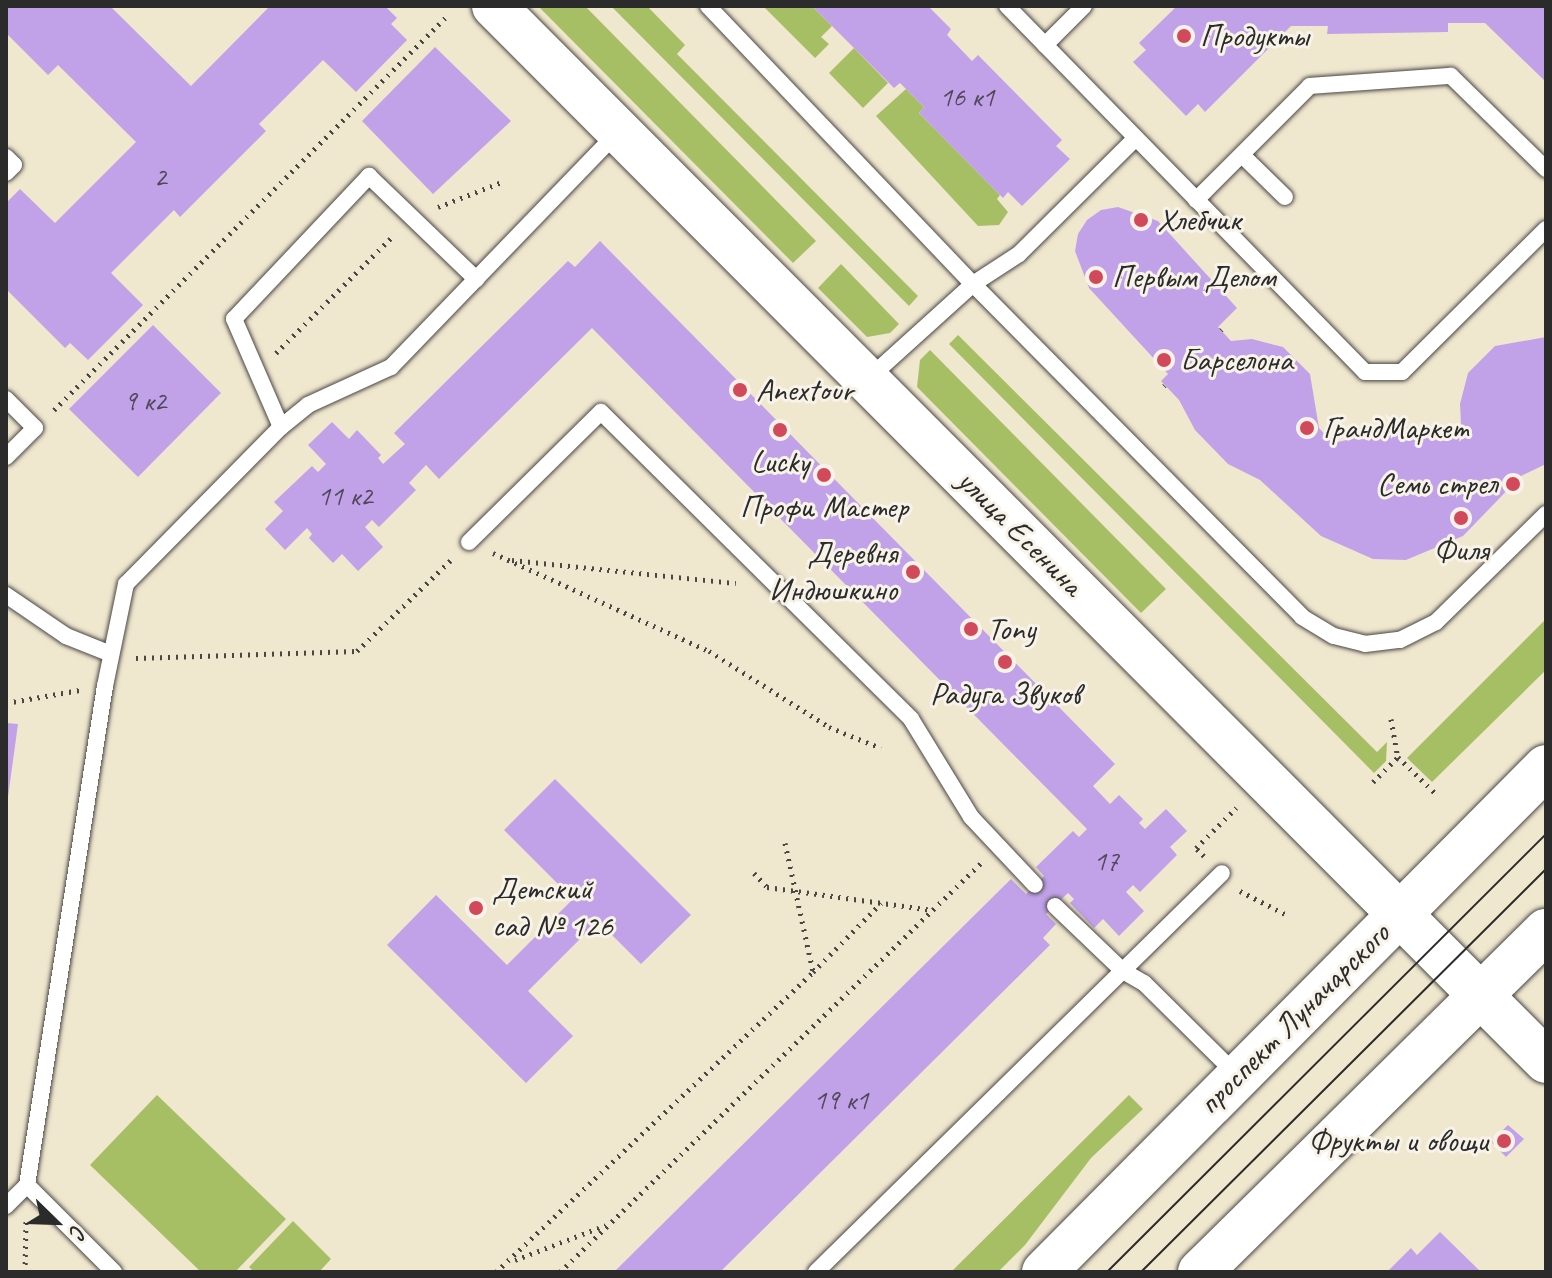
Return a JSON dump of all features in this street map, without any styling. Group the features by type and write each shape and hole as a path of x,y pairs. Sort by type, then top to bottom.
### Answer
{"street":[{"name":"улица Есенина","path":"494,6 1546,1061"},
{"name":"проспект Луначарского","path":"1044,1272 1546,767"},
{"path":"1200,1272 1546,931"}],"lane":[{"path":"708,6 973,284 1302,617 1334,636 1365,644 1400,640 1436,622 1546,514"},
{"path":"1007,6 1365,372 1402,372 1546,229"},
{"path":"1045,45 1084,6"},
{"path":"1196,200 1310,86 1451,76 1546,169"},
{"path":"6,1206 27,1185 105,686 126,584 281,427 308,405 391,367 619,131"},
{"path":"867,380 973,284 1019,254 1135,139"},
{"path":"1242,155 1285,197"},
{"path":"6,157 14,165 6,173"},
{"path":"281,427 234,319 369,176 476,279"},
{"path":"6,399 35,428 6,457"},
{"path":"469,542 601,412 911,719 971,817 1035,885"},
{"path":"6,595 66,636 111,654"},
{"path":"816,1272 1222,873"},
{"path":"1055,906 1123,971 1144,983 1237,1075"},
{"path":"27,1185 114,1272"}],"path":[{"path":"35,428 449,14"},
{"path":"271,404 270,359 411,218 502,182"},
{"path":"111,654 137,658 357,651 469,542 709,651 829,727 881,748"},
{"path":"507,559 779,588"},
{"path":"6,703 105,686"},
{"path":"1391,719 1398,757 1435,793"},
{"path":"1373,782 1398,757"},
{"path":"1222,873 1196,848 1236,808"},
{"path":"785,843 813,972"},
{"path":"560,1272 998,846"},
{"path":"754,873 767,887 932,910"},
{"path":"1245,897 1285,914"},
{"path":"496,1272 813,972 881,903"},
{"path":"25,1272 27,1185"},
{"path":"510,1262 611,1223"}],"green space":[{"path":"538,6 585,6 816,241 793,263"},
{"path":"611,6 647,6 685,45 677,54 918,296 909,306"},
{"path":"763,6 812,6 832,26 821,37 829,44 815,58"},
{"path":"854,48 888,83 863,108 829,73"},
{"path":"906,89 924,107 919,113 1000,195 997,199 1008,212 999,225 978,226 876,116"},
{"path":"841,264 899,324 890,333 867,337 818,288"},
{"path":"958,335 1377,752 1387,742 1386,761 1374,773 949,344"},
{"path":"930,350 1166,589 1141,613 917,387 920,360"},
{"path":"1546,619 1546,670 1432,782 1407,758"},
{"path":"157,1095 286,1219 235,1272 201,1272 90,1165"},
{"path":"1129,1095 1143,1109 1091,1158 1025,1245 998,1272 951,1272"},
{"path":"293,1221 331,1259 319,1272 254,1272 249,1267"}],"building":[{"path":"6,6 110,6 191,86 270,6 385,6 397,18 391,24 407,40 356,92 323,60 259,124 266,131 180,217 174,210 111,273 143,305 88,360 70,343 65,348 6,289 6,203 20,189 55,223 136,142 58,65 48,75 6,33"},
{"path":"812,6 928,6 951,29 947,35 972,61 978,55 1062,140 1056,146 1070,159 1022,206 1008,192 1003,198 919,113 924,107 900,83 894,88"},
{"path":"1177,6 1546,6 1546,82 1485,23 1448,23 1448,32 1327,34 1328,26 1291,26 1205,112 1198,104 1186,116 1133,62 1146,50 1139,43"},
{"path":"435,47 511,121 433,194 362,121"},
{"path":"1118,207 1158,221 1237,308 1218,327 1231,341 1252,339 1283,347 1310,374 1319,428 1333,443 1360,437 1360,428 1414,427 1414,436 1447,441 1461,425 1460,404 1468,373 1495,346 1546,337 1546,464 1521,476 1463,536 1406,560 1373,559 1321,536 1260,480 1228,464 1195,430 1179,400 1161,381 1168,374 1089,288 1075,251 1078,234 1087,220 1101,210"},
{"path":"600,241 1115,764 1093,786 1110,804 1119,795 1143,819 1139,823 1145,829 1166,809 1187,831 1170,847 1177,855 1140,892 1133,885 1126,892 1144,911 1119,936 1103,919 1094,928 1070,903 1074,899 1068,893 1046,914 1056,924 1043,938 1050,945 720,1272 614,1272 1011,879 1026,894 1044,876 1036,867 1073,831 1079,837 1087,829 592,328 439,479 426,465 409,483 416,490 379,527 372,520 365,527 383,547 358,571 342,554 333,563 309,538 312,534 307,528 285,550 265,529 283,511 274,502 312,466 318,472 326,464 308,445 332,422 349,439 357,430 381,455 378,458 383,464 405,444 394,433 568,261 575,267"},
{"path":"153,325 221,393 138,477 69,409"},
{"path":"6,723 18,724 8,797 6,796"},
{"path":"555,779 691,915 641,964 598,921 528,991 573,1036 526,1083 387,945 436,895 507,965 573,899 504,830"},
{"path":"1508,1125 1524,1139 1506,1157 1491,1142"},
{"path":"1440,1232 1481,1272 1387,1272 1411,1248 1417,1255"}],"tram line":[{"path":"1107,1272 1546,834"},
{"path":"1141,1272 1546,869"}],"place":[{"name":"Продукты","path":"1184,36"},
{"name":"Хлебчик","path":"1141,220"},
{"name":"Первым Делом","path":"1096,277"},
{"name":"Барселона","path":"1164,360"},
{"name":"Anextour","path":"740,390"},
{"name":"ГрандМаркет","path":"1307,428"},
{"name":"Lucky","path":"780,430"},
{"name":"Профи Мастер","path":"824,475"},
{"name":"Семь стрел","path":"1513,484"},
{"name":"Филя","path":"1461,518"},
{"name":"Деревня Индюшкино","path":"913,572"},
{"name":"Tony","path":"971,629"},
{"name":"Радуга Звуков","path":"1005,662"},
{"name":"Детский сад № 126","path":"476,908"},
{"name":"Фрукты и овощи","path":"1504,1141"}]}
